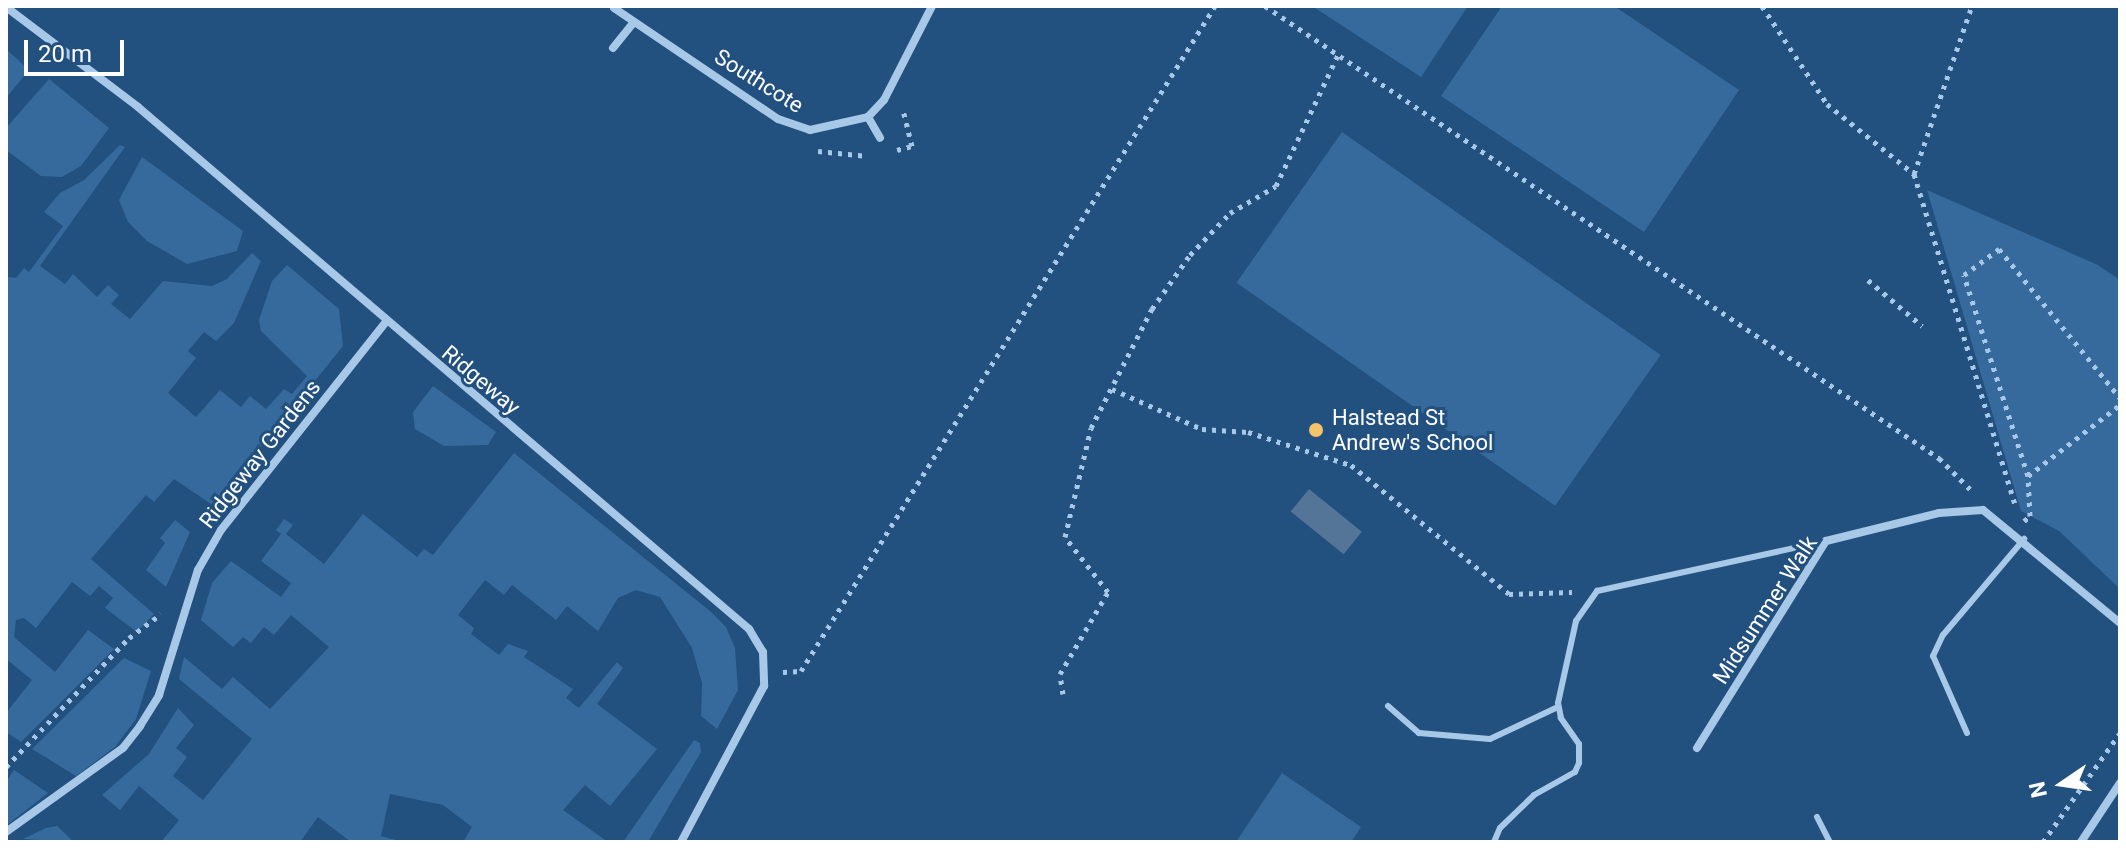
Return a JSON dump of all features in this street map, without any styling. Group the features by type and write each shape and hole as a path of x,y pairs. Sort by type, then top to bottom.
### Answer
{"street":[{"path":"880,138 868,117 884,100 932,6"},
{"name":"Ridgeway","path":"6,7 138,107 385,323 749,629 763,652 766,673"},
{"name":"Southcote","path":"614,8 793,127 836,127 868,117"},
{"path":"613,48 634,22"},
{"name":"Ridgeway Gardens","path":"6,832 123,748 140,726 159,695 198,570 221,530 385,323"},
{"name":"Midsummer Walk","path":"1697,748 1826,541 1939,513 1983,510 1999,519"},
{"path":"1999,519 2120,623"},
{"path":"681,842 761,697 766,673"},
{"path":"2081,842 2120,783"}],"lane":[{"path":"1967,733 1933,656 1943,635 2024,539"},
{"path":"1494,842 1500,828 1534,795 1575,772 1579,763 1579,744 1558,707 1564,661 1576,621 1597,591 1826,541"},
{"path":"1388,706 1419,733 1490,739 1558,707"},
{"path":"1817,817 1830,842"}],"path":[{"path":"766,673 801,671 1215,6"},
{"path":"1265,6 1939,458 1999,519 2021,525"},
{"path":"1762,6 1827,104 1914,174 2021,525"},
{"path":"1914,174 1972,6"},
{"path":"1063,694 1060,674 1108,592 1065,537 1091,428 1152,309 1190,255 1230,213 1276,186 1339,53"},
{"path":"888,153 912,146 905,101"},
{"path":"810,150 874,155"},
{"path":"2021,525 2030,516 2028,476 1964,275 1999,249 2120,398"},
{"path":"1868,280 1922,326"},
{"path":"1112,389 1202,429 1248,432 1351,465 1509,594 1597,591"},
{"path":"2028,476 2120,405"},
{"path":"6,767 129,638 163,613 167,601"},
{"path":"2043,842 2120,733"}],"shaded area":[{"path":"1312,6 1468,6 1421,77"},
{"path":"1502,6 1614,6 1739,90 1644,232 1441,96"},
{"path":"6,49 29,70 6,98"},
{"path":"49,79 109,128 81,166 62,177 41,176 6,150 6,128"},
{"path":"1342,132 1661,355 1555,506 1236,283"},
{"path":"120,145 125,147 40,266 65,284 73,274 97,297 108,285 119,295 111,304 130,319 163,281 212,286 227,279 252,253 261,261 234,323 216,341 204,332 188,351 196,358 168,393 196,417 220,390 241,407 250,396 266,409 284,389 292,394 307,376 261,331 259,320 272,281 287,265 339,309 343,346 214,506 174,479 154,502 146,495 91,559 154,614 137,632 105,608 113,598 99,586 90,596 72,582 36,628 24,618 16,620 14,637 55,672 88,630 114,649 21,742 6,732 6,713 32,680 6,659 6,277 16,278 24,268 29,272 63,226 44,212 60,193 84,180"},
{"path":"142,157 243,231 237,251 187,264 147,241 128,222 119,200"},
{"path":"1927,190 2098,265 2120,280 2120,589 2059,531 2021,511"},
{"path":"433,386 496,432 488,445 444,446 415,429 413,412"},
{"path":"514,453 710,611 726,627 735,648 738,690 717,729 701,716 702,683 692,648 660,597 636,590 618,598 598,631 567,606 556,620 512,585 504,595 485,580 458,615 474,628 471,634 499,655 508,644 528,651 524,657 573,689 566,698 579,708 617,662 623,668 597,704 657,749 610,806 585,785 563,810 608,842 463,842 472,827 443,805 390,794 381,836 403,842 351,842 318,817 300,842 161,842 179,820 139,786 120,810 102,795 149,754 178,708 194,725 176,748 187,757 173,776 203,800 252,739 179,679 184,657 222,689 233,677 270,709 329,647 291,615 274,635 264,627 251,643 243,637 233,647 201,620 212,583 231,561 281,597 291,583 261,561 281,534 276,530 284,519 293,525 286,534 324,564 363,514 417,557 424,549 433,555"},
{"path":"1309,489 1362,532 1344,554 1291,512"},
{"path":"175,520 190,532 166,587 146,570 165,543 160,538"},
{"path":"124,658 151,671 136,719 115,747 76,776 32,749"},
{"path":"694,740 700,743 701,752 648,842 623,842"},
{"path":"14,770 48,793 7,825 6,782"},
{"path":"1282,773 1361,827 1351,842 1236,842"},
{"path":"57,826 74,842 23,839 46,828"}],"place":[{"name":"Halstead St Andrew's School","path":"1316,430"}]}
